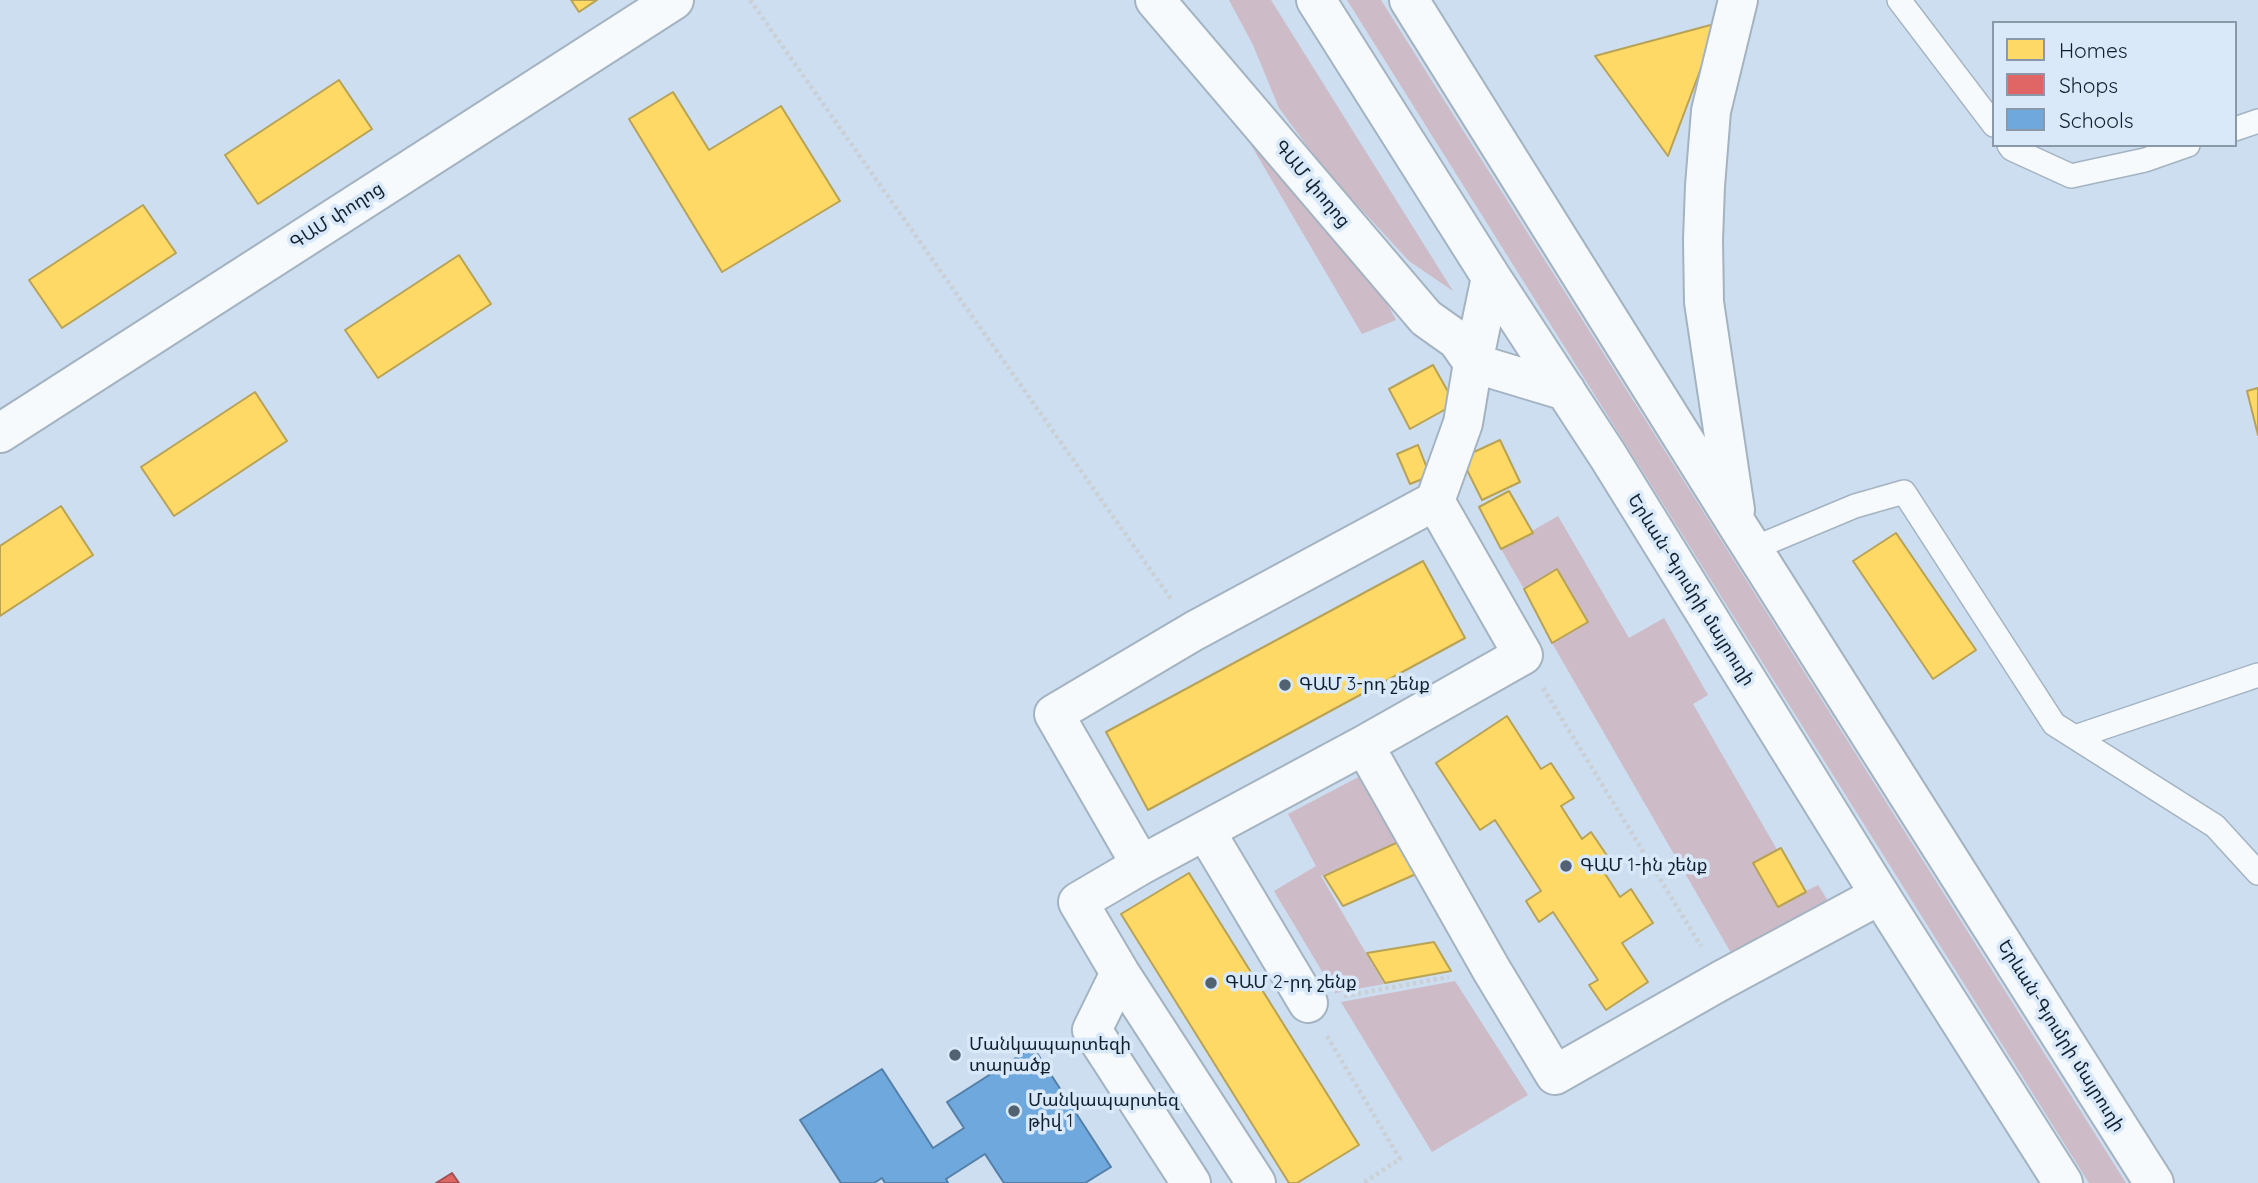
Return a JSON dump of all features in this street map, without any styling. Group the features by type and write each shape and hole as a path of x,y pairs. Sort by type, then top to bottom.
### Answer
{"main road":[{"name":"ԳԱՄ փողոց","path":"0,433 674,0"},
{"name":"ԳԱՄ փողոց","path":"1154,0 1426,318 1457,340 1473,363"},
{"name":"Երևան-Գյումրի մայրուղի","path":"1316,0 1566,391 2063,1183"},
{"name":"Երևան-Գյումրի մայրուղի","path":"1409,0 1745,538 2154,1183"},
{"path":"1738,0 1711,111 1703,240 1704,302 1745,538"},
{"path":"1141,865 1054,714 1194,631 1434,501 1464,423 1491,277"},
{"path":"1473,363 1566,391"},
{"path":"1255,1183 1120,973 1078,902 1523,655 1434,501"},
{"path":"1364,745 1491,969 1555,1075 1722,980 1880,895"},
{"path":"1206,832 1308,1003"},
{"path":"1120,973 1092,1030 1191,1183"}],"lane":[{"path":"1899,0 1992,122"},
{"path":"2237,128 2258,121"},
{"path":"2010,147 2071,176 2145,160 2182,147"},
{"path":"1745,538 1904,492 2054,724 2215,826 2258,873"},
{"path":"2075,737 2258,675"}],"path":[{"path":"751,0 1194,631"},
{"path":"1523,655 1722,980"},
{"path":"1363,1183 1399,1159 1308,1003 1491,969"}],"shaded area":[{"path":"1229,0 1271,0 1453,291 1409,261 1325,170 1279,108 1253,45"},
{"path":"1347,0 1381,0 2126,1183 2089,1183"},
{"path":"1237,121 1384,298 1396,320 1362,334"},
{"path":"1558,516 1629,638 1664,618 1708,695 1693,704 1802,893 1818,885 1830,904 1734,958 1552,643 1588,622 1558,570 1524,589 1501,549"},
{"path":"1370,771 1407,838 1321,876 1384,984 1335,993 1274,891 1316,866 1288,814"},
{"path":"1455,981 1528,1095 1432,1152 1341,1002"}],"building: Homes":[{"path":"571,0 597,0 579,12"},
{"path":"1718,23 1668,156 1595,56"},
{"path":"339,80 372,129 258,204 225,155"},
{"path":"673,92 709,150 781,106 840,201 722,272 629,119"},
{"path":"143,205 176,253 62,328 29,280"},
{"path":"459,255 491,304 378,378 345,330"},
{"path":"1433,365 1455,404 1410,429 1389,389"},
{"path":"2258,388 2258,435 2247,391"},
{"path":"255,392 287,441 174,516 141,467"},
{"path":"1500,440 1520,482 1482,500 1461,458"},
{"path":"1418,445 1430,476 1410,484 1397,454"},
{"path":"1509,491 1533,533 1501,549 1479,507"},
{"path":"61,506 93,555 0,616 0,546"},
{"path":"1896,533 1976,650 1933,679 1853,561"},
{"name":"ԳԱՄ 3-րդ շենք","path":"1423,561 1465,638 1148,810 1106,732"},
{"path":"1557,569 1588,622 1552,643 1524,589"},
{"name":"ԳԱՄ 1-ին շենք","path":"1507,716 1541,769 1551,763 1574,798 1561,806 1582,839 1591,832 1612,863 1602,869 1620,897 1631,889 1653,923 1622,943 1648,982 1606,1010 1589,985 1598,980 1553,912 1539,922 1526,901 1541,891 1495,820 1480,830 1436,763"},
{"path":"1407,838 1423,871 1343,906 1324,876"},
{"path":"1781,848 1806,892 1778,907 1753,863"},
{"name":"ԳԱՄ 2-րդ շենք","path":"1189,873 1359,1145 1297,1183 1289,1183 1121,914"},
{"path":"1434,942 1451,971 1385,983 1367,953"}],"building: Shops":[{"path":"452,1173 459,1183 436,1183"}],"building: Schools":[{"name":"Մանկապարտեզ թիվ 1","path":"1033,1047 1111,1167 1085,1183 1004,1183 985,1154 946,1179 948,1183 885,1183 882,1178 874,1183 841,1183 800,1120 882,1069 933,1148 964,1128 947,1102"}],"place":[{"name":"ԳԱՄ 3-րդ շենք","path":"1285,685"},
{"name":"ԳԱՄ 1-ին շենք","path":"1566,866"},
{"name":"ԳԱՄ 2-րդ շենք","path":"1211,983"},
{"name":"Մանկապարտեզի տարածք","path":"955,1055"},
{"name":"Մանկապարտեզ թիվ 1","path":"1014,1111"}]}
